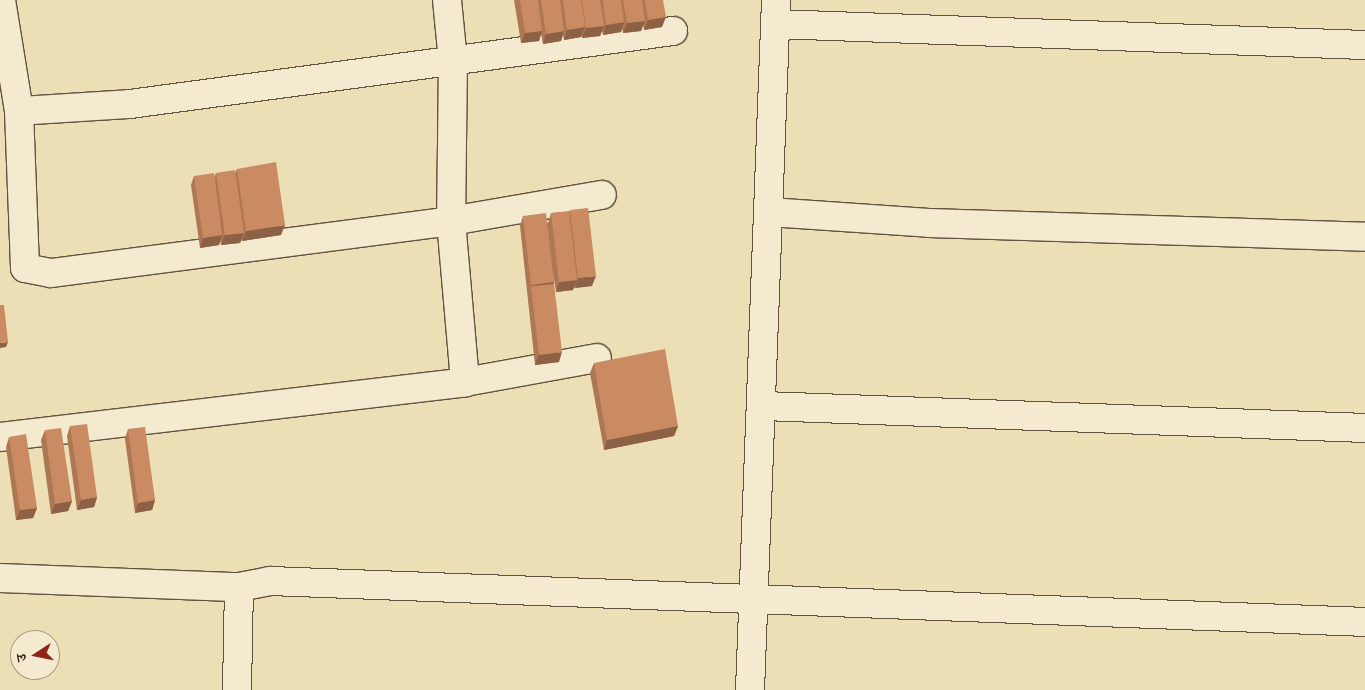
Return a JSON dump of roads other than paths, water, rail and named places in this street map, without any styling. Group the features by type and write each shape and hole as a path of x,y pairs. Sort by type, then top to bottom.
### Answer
{"street":[{"path":"447,0 453,61 451,221 465,382"},
{"path":"1,6 19,111 25,268 50,273 451,221 602,195"},
{"path":"750,690 763,406 776,12 1365,45"},
{"path":"19,111 130,104 673,31"},
{"path":"770,212 928,223 1365,237"},
{"path":"0,437 465,382 598,358"},
{"path":"763,406 1365,428"},
{"path":"0,578 239,587 270,581 1365,622"},
{"path":"237,690 239,587"}]}
